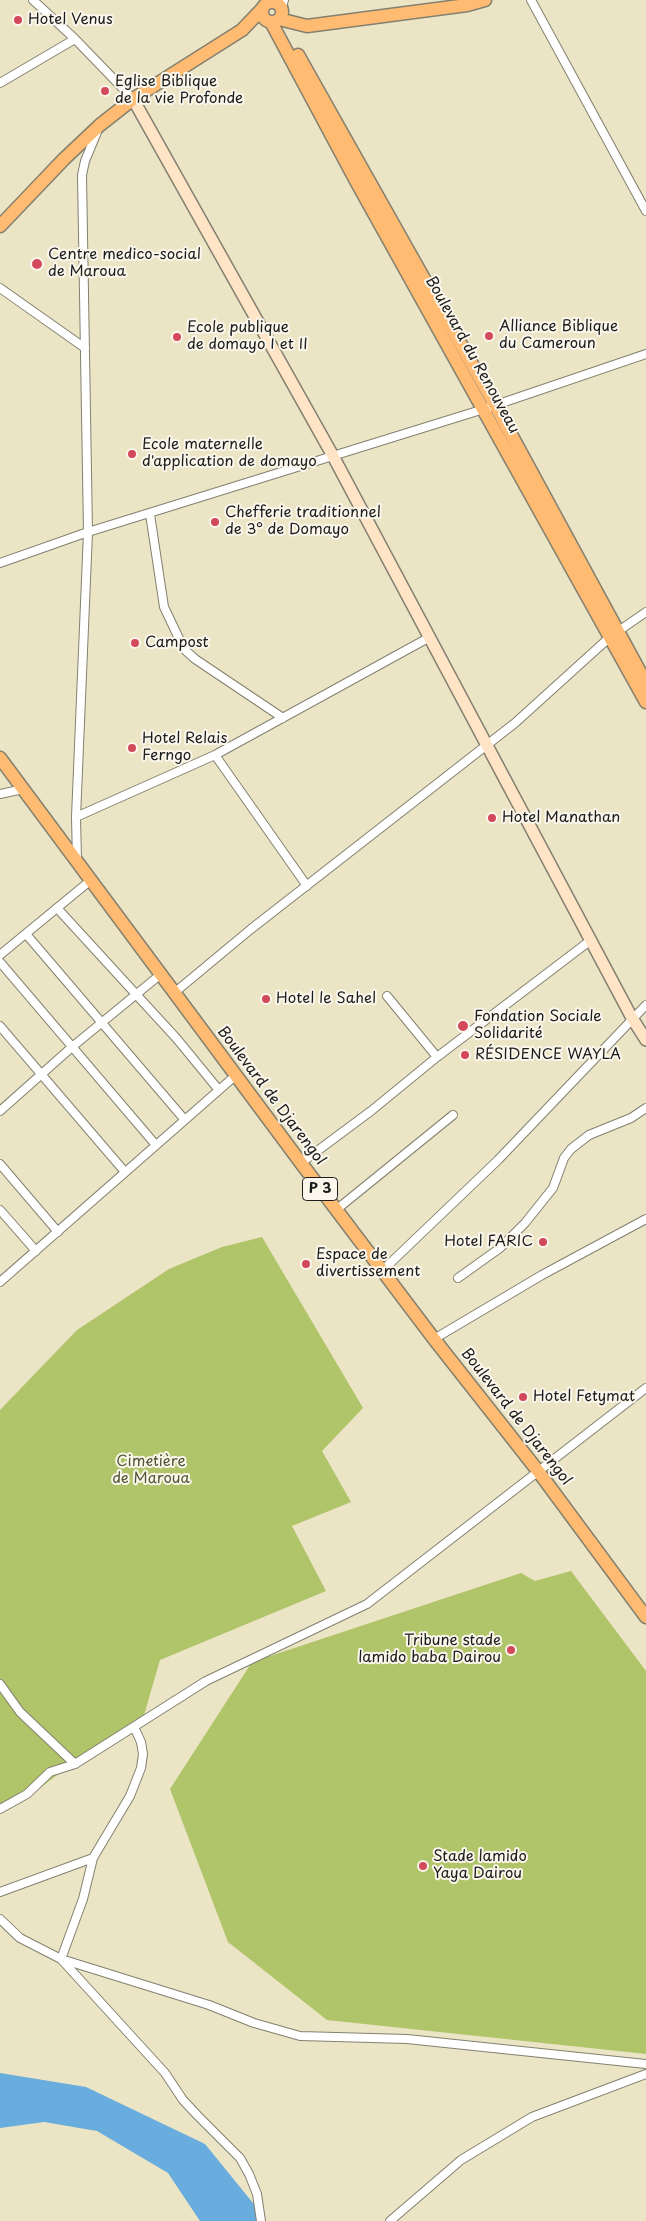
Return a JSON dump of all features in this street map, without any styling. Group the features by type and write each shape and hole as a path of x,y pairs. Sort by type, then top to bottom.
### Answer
{"main road":[{"path":"0,226 64,158 132,99 272,9 307,26 467,6 485,0"},
{"name":"Boulevard du Renouveau","path":"272,9 356,182 489,407 614,634 646,702"},
{"path":"132,99 333,456 488,743 590,940 646,1040"},
{"name":"Boulevard du Renouveau","path":"614,634 646,683"},
{"name":"Boulevard de Djarengol","path":"0,758 336,1210 384,1270 434,1339 538,1471 644,1611"}],"street":[{"path":"33,0 75,39 132,99"},
{"path":"531,0 646,211"},
{"path":"0,83 75,39"},
{"path":"78,861 76,817 88,532 82,175 85,161 100,125"},
{"path":"0,288 85,348"},
{"path":"0,563 88,532 489,407 646,354"},
{"path":"150,514 164,608 184,649 194,659 283,718"},
{"path":"174,992 515,723 614,634 646,612"},
{"path":"76,817 215,755 430,637"},
{"path":"215,755 307,886"},
{"path":"0,794 24,789"},
{"path":"0,955 91,880"},
{"path":"57,908 135,995 177,1038 218,1089"},
{"path":"26,934 184,1119"},
{"path":"301,1163 371,1111 437,1057 590,940"},
{"path":"0,962 155,1144"},
{"path":"0,1111 72,1047 160,974"},
{"path":"387,996 437,1057"},
{"path":"384,1270 498,1160 646,1005"},
{"path":"0,1026 125,1172"},
{"path":"0,1282 155,1144 235,1076"},
{"path":"458,1278 500,1248 524,1223 553,1188 564,1158 572,1149 589,1135 631,1118 646,1108"},
{"path":"336,1210 453,1115"},
{"path":"0,1164 58,1232"},
{"path":"0,1210 36,1251"},
{"path":"434,1339 542,1275 646,1219"},
{"path":"0,1809 27,1794 50,1772 75,1764 206,1681 367,1604 646,1388"},
{"path":"0,1684 20,1712 75,1764"},
{"path":"61,1959 83,1899 93,1858 130,1796 141,1768 143,1754 141,1742 134,1727"},
{"path":"0,1892 93,1858"},
{"path":"0,1919 20,1938 61,1959 209,2005 254,2023 300,2036 407,2039 646,2064"},
{"path":"61,1959 165,2072 183,2100 240,2158 257,2194 261,2221"},
{"path":"390,2221 461,2160 532,2117 646,2074"}],"green space":[{"name":"Cimetière de Maroua","path":"262,1237 363,1408 322,1451 351,1502 292,1526 326,1591 160,1660 144,1715 74,1762 27,1798 0,1806 0,1410 77,1330 169,1269 222,1247"},
{"name":"Stade lamido Yaya Dairou","path":"571,1571 646,1671 646,2054 327,2020 228,1942 170,1789 252,1662 521,1573 535,1581"}],"water":[{"path":"0,2073 86,2087 205,2144 257,2208 257,2221 200,2221 168,2173 97,2131 44,2122 0,2128"}],"place":[{"name":"Hotel Venus","path":"18,20"},
{"name":"Eglise Biblique de la vie Profonde","path":"105,91"},
{"name":"Centre medico-social de Maroua","path":"37,264"},
{"name":"Alliance Biblique du Cameroun","path":"489,336"},
{"name":"Ecole publique de domayo I et II","path":"177,337"},
{"name":"Ecole maternelle d'application de domayo","path":"132,454"},
{"name":"Chefferie traditionnel de 3° de Domayo","path":"215,522"},
{"name":"Campost","path":"135,643"},
{"name":"Hotel Relais Ferngo","path":"132,748"},
{"name":"Hotel Manathan","path":"492,818"},
{"name":"Hotel le Sahel","path":"266,999"},
{"name":"Fondation Sociale Solidarité","path":"463,1026"},
{"name":"RÉSIDENCE WAYLA","path":"465,1055"},
{"name":"Hotel FARIC","path":"543,1242"},
{"name":"Espace de divertissement","path":"306,1264"},
{"name":"Hotel Fetymat","path":"523,1397"},
{"name":"Tribune stade lamido baba Dairou","path":"511,1650"},
{"name":"Stade lamido Yaya Dairou","path":"423,1866"}]}
